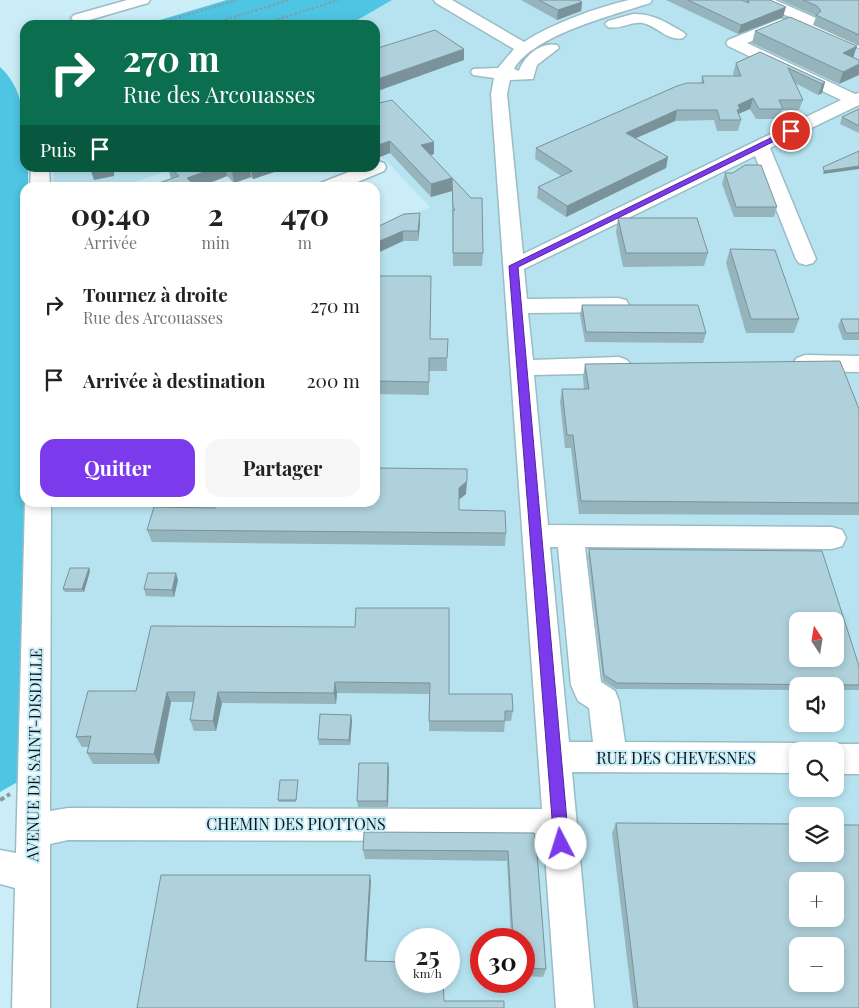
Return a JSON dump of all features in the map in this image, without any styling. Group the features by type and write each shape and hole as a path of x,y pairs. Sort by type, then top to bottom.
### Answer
{"street":[{"path":"78,20 86,0"},
{"path":"81,20 143,0"},
{"path":"441,0 524,48"},
{"path":"575,1008 499,101 503,74 510,62 524,48 555,32 645,0"},
{"path":"763,0 859,44"},
{"path":"479,72 527,76 528,66 545,51 632,17 646,18 678,35"},
{"path":"457,24 474,19"},
{"path":"857,99 734,43 787,21 859,54"},
{"path":"514,266 857,99"},
{"path":"760,146 806,259"},
{"path":"340,182 365,172"},
{"path":"517,306 637,305"},
{"path":"782,363 859,364"},
{"path":"522,368 644,365"},
{"name":"AVENUE DE SAINT-DISDILLE","path":"31,1008 38,507"},
{"path":"536,536 832,538"},
{"path":"570,536 586,685 589,691 604,701 611,758"},
{"name":"RUE DES CHEVESNES","path":"554,757 789,758"},
{"path":"844,759 859,759"},
{"name":"CHEMIN DES PIOTTONS","path":"33,830 68,824 560,825"},
{"path":"0,866 33,874"}],"path":[{"path":"170,20 237,0"},
{"path":"224,20 289,0"},
{"path":"276,20 339,0"}],"shaded area":[{"path":"227,0 392,0 358,20 160,20"},
{"path":"392,0 859,0 859,1008 31,1008 38,507 380,507 380,231 430,207 380,154 380,20 358,20"},
{"path":"0,67 16,88 20,101 20,172 28,172 28,182 20,182 20,507 24,507 21,780 0,792"},
{"path":"54,172 164,172 134,182 53,182"}],"building":[{"path":"539,0 579,0 582,2 558,10"},
{"path":"688,0 741,0 749,3 748,0 770,0 786,7 741,25"},
{"path":"803,0 859,0 859,35 816,15 821,11 817,6"},
{"path":"790,17 857,46 843,53 859,60 859,64 843,72 755,31"},
{"path":"435,30 464,49 380,78 380,47"},
{"path":"760,52 825,82 822,84 788,68 803,100 779,100 783,109 759,109 753,98 738,105 740,109 737,110 741,120 720,120 717,110 677,110 626,133 668,157 567,206 538,187 572,171 536,148 677,86 687,83 704,83 702,76 741,76 736,63"},
{"path":"392,100 434,142 421,145 471,198 482,198 483,253 453,253 453,210 455,210 453,207 452,178 431,184 390,141 380,144 380,103"},
{"path":"859,109 859,126 842,117"},
{"path":"859,151 859,166 824,171 823,167"},
{"path":"745,165 761,165 777,207 736,207 725,173 733,173"},
{"path":"174,172 204,172 187,178 191,182 162,182 179,176"},
{"path":"420,213 418,231 403,231 380,241 380,226 404,214"},
{"path":"618,218 697,218 708,253 626,253"},
{"path":"730,249 775,250 799,319 751,319"},
{"path":"380,276 431,276 430,339 448,339 447,358 429,358 429,382 380,381"},
{"path":"582,305 698,305 706,333 586,332"},
{"path":"841,319 859,319 859,333 846,333"},
{"path":"840,361 859,409 859,503 581,501 573,435 567,435 562,389 589,389 585,364"},
{"path":"380,468 467,469 467,481 459,488 459,510 505,511 506,533 147,530 154,507 380,507"},
{"path":"589,549 822,551 842,612 789,612 789,668 844,668 844,619 859,666 859,685 844,685 844,677 789,677 789,684 617,683 604,675"},
{"path":"70,568 89,568 82,589 63,589"},
{"path":"148,573 176,573 172,590 144,589"},
{"path":"356,608 449,608 449,694 512,694 513,711 505,711 505,721 429,721 430,683 335,682 334,693 218,692 213,721 190,720 195,692 167,692 154,754 87,753 91,736 76,737 88,691 136,691 151,626 355,627"},
{"path":"320,714 351,715 349,740 318,739"},
{"path":"359,763 388,763 387,801 357,801"},
{"path":"280,780 298,780 296,800 278,800"},
{"path":"616,823 789,824 789,862 844,862 844,825 859,825 859,1008 638,1008"},
{"path":"364,832 534,833 546,969 535,968 535,928 512,928 508,851 363,850"},
{"path":"161,875 370,875 365,961 395,962 395,993 444,993 444,1001 504,1001 504,1008 137,1008"}],"route":[{"path":"561,844 514,266 791,131"}]}
